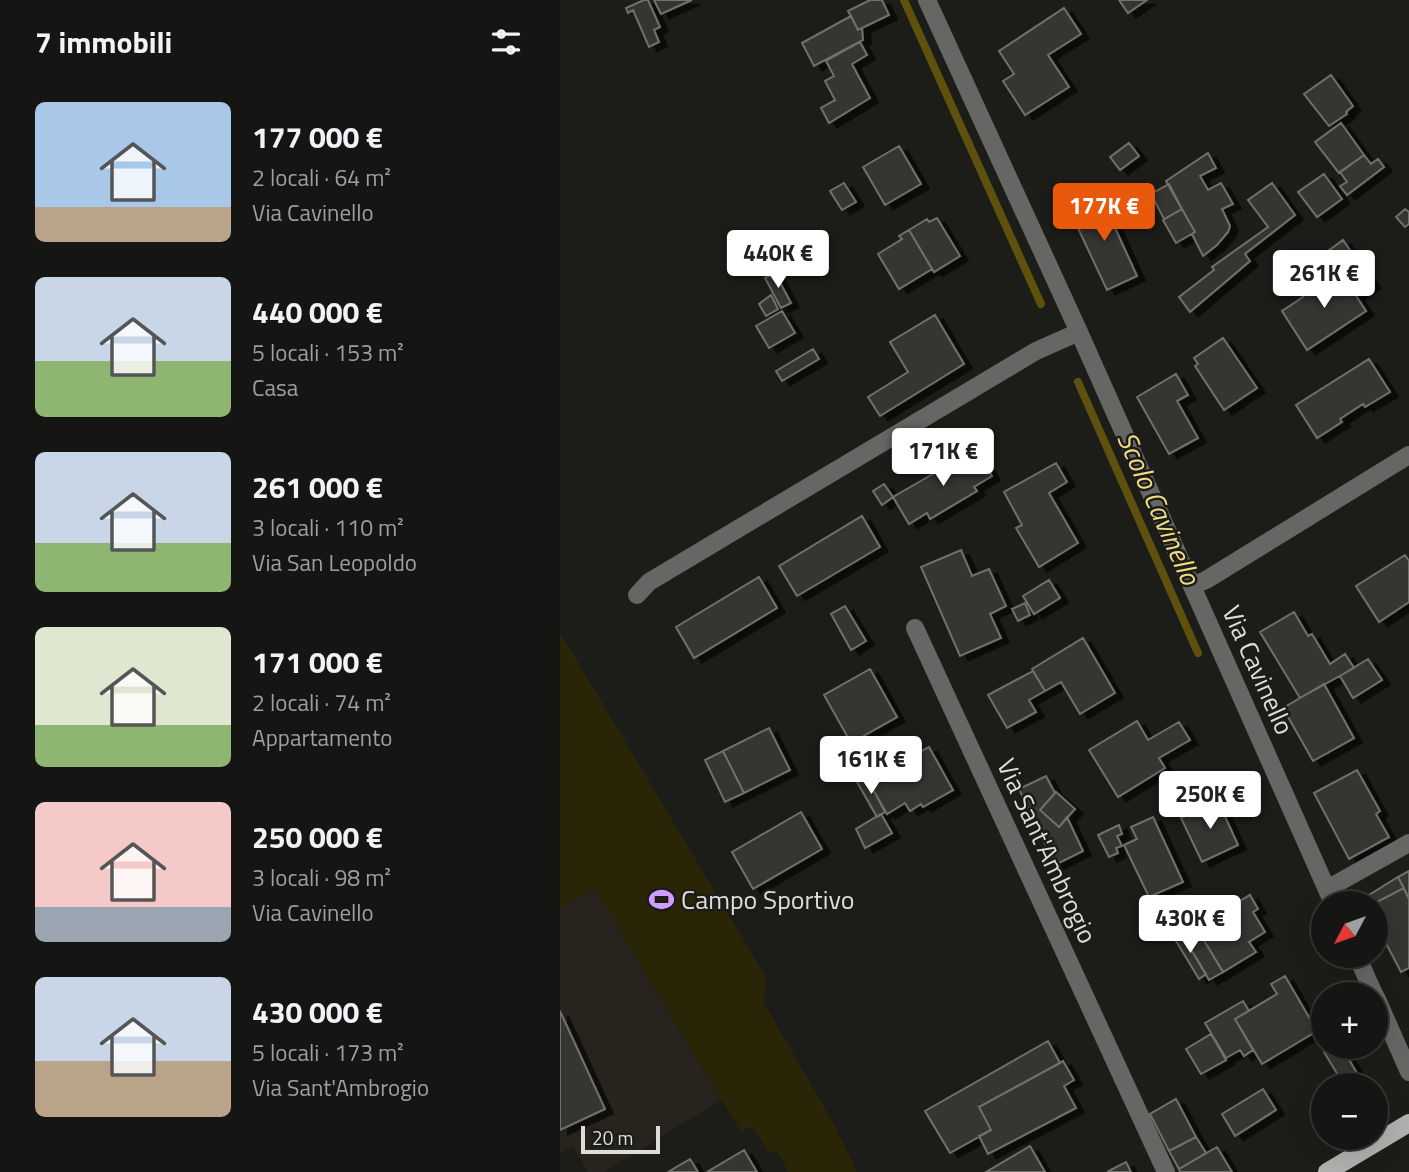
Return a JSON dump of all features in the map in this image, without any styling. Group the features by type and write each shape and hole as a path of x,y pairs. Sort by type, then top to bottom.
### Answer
{"main road":[{"path":"1327,1172 1409,1123"}],"street":[{"name":"Via Cavinello","path":"928,0 1328,891"},
{"path":"637,595 649,582 1036,351 1079,332"},
{"path":"1192,586 1409,455"},
{"name":"Via Sant'Ambrogio","path":"915,628 1166,1172"},
{"path":"1337,891 1409,843"},
{"path":"1388,1025 1409,1072"}],"shaded area":[{"name":"Campo Sportivo","path":"560,632 766,977 764,1003 835,1126 857,1172 789,1172 776,1150 769,1154 753,1126 741,1132 597,892 588,892 560,908"},
{"path":"588,892 597,892 721,1100 604,1172 588,1172 573,1146 560,1153 560,908"}],"building":[{"path":"648,0 660,27 654,30 659,42 649,47 633,10 628,13 626,8"},
{"path":"654,0 692,0 661,14"},
{"path":"870,0 882,0 889,15 858,30 848,11"},
{"path":"1119,0 1147,0 1128,13"},
{"path":"1064,8 1081,34 1048,55 1069,87 1025,115 1003,81 1014,74 999,51"},
{"path":"851,16 858,30 862,28 863,40 814,66 802,43"},
{"path":"860,42 867,55 852,64 870,98 829,123 821,108 835,100 825,81 834,76 826,61"},
{"path":"1331,75 1353,106 1347,114 1329,126 1304,94"},
{"path":"1341,123 1364,155 1339,173 1315,142"},
{"path":"1129,143 1139,156 1120,170 1110,157"},
{"path":"899,146 921,184 885,205 863,167"},
{"path":"1208,153 1216,168 1200,176 1208,190 1221,183 1233,204 1222,209 1230,226 1228,232 1203,256 1192,234 1195,232 1166,181"},
{"path":"1364,155 1371,164 1378,159 1384,167 1347,195 1340,186 1347,182 1340,172"},
{"path":"1324,174 1342,199 1317,217 1298,192"},
{"path":"844,183 856,202 842,210 830,191"},
{"path":"1272,183 1295,215 1245,254 1250,261 1190,312 1179,297 1214,270 1212,267 1268,227 1248,200"},
{"path":"1169,184 1182,209 1164,219 1151,194"},
{"path":"1101,197 1137,276 1107,290 1070,211"},
{"path":"1182,209 1195,232 1176,243 1163,220"},
{"path":"1405,209 1409,212 1409,224 1405,227 1396,217"},
{"path":"937,218 960,256 934,272 909,230 927,219 929,222"},
{"path":"909,230 932,269 899,289 878,254 902,239 899,236"},
{"path":"1343,240 1373,284 1356,295 1339,270 1304,291 1294,276"},
{"path":"1339,270 1366,311 1307,350 1282,311 1303,297 1301,294"},
{"path":"775,273 791,303 781,308 765,278"},
{"path":"771,295 778,309 766,316 759,304"},
{"path":"782,311 795,333 769,348 756,326"},
{"path":"935,315 964,364 880,416 868,397 908,372 890,342"},
{"path":"1223,338 1257,388 1224,410 1195,366 1198,364 1194,358"},
{"path":"813,349 819,359 782,381 776,371"},
{"path":"1369,359 1390,392 1365,407 1363,404 1317,438 1296,405"},
{"path":"1176,374 1188,395 1177,401 1198,438 1169,454 1137,397"},
{"path":"976,449 992,476 974,487 977,491 930,519 927,513 909,524 893,497"},
{"path":"1056,463 1067,482 1049,493 1078,543 1039,567 1016,528 1022,525 1004,492"},
{"path":"884,484 893,497 882,505 873,491"},
{"path":"862,516 880,547 797,596 779,566"},
{"path":"961,550 972,576 989,569 1006,606 990,614 1001,638 960,656 921,567"},
{"path":"1405,555 1409,561 1409,602 1379,622 1356,586"},
{"path":"759,577 777,608 694,658 676,627"},
{"path":"1049,580 1060,598 1034,614 1023,596"},
{"path":"1025,603 1030,615 1018,621 1012,609"},
{"path":"845,606 866,641 851,650 831,614"},
{"path":"1294,612 1308,636 1312,634 1330,664 1345,654 1354,668 1300,698 1260,632"},
{"path":"1083,638 1115,693 1080,714 1061,682 1045,691 1032,669"},
{"path":"1368,659 1382,680 1353,698 1340,676"},
{"path":"870,669 897,717 851,743 824,695"},
{"path":"1033,671 1045,691 1029,700 1036,712 1007,728 988,695"},
{"path":"1324,684 1354,738 1313,761 1283,708"},
{"path":"1137,721 1148,740 1179,722 1190,740 1159,758 1165,768 1118,797 1089,750"},
{"path":"769,728 790,770 744,793 723,751"},
{"path":"929,747 953,790 923,807 921,804 910,811 905,803 887,814 867,779"},
{"path":"723,751 744,793 725,802 705,760"},
{"path":"1357,770 1380,811 1376,814 1389,837 1349,859 1314,793"},
{"path":"866,776 885,812 877,817 857,782"},
{"path":"1046,776 1055,793 1040,810 1059,827 1067,817 1083,851 1055,865 1019,789"},
{"path":"1056,792 1075,809 1059,827 1040,810"},
{"path":"1218,801 1238,845 1202,862 1181,818"},
{"path":"801,812 822,849 753,889 732,852"},
{"path":"881,814 892,833 865,848 856,829"},
{"path":"1153,817 1183,882 1149,897 1124,845 1137,839 1131,827"},
{"path":"1119,825 1122,834 1117,836 1122,846 1116,848 1118,853 1109,857 1098,835"},
{"path":"1409,871 1409,899 1398,877"},
{"path":"1398,877 1404,888 1388,896 1388,891 1375,891"},
{"path":"1404,888 1409,899 1409,968 1401,972 1388,947 1388,896"},
{"path":"1250,895 1258,909 1253,912 1265,932 1249,942 1256,952 1223,972 1196,927"},
{"path":"1196,927 1223,972 1209,980 1183,936"},
{"path":"1180,931 1206,974 1199,979 1173,936"},
{"path":"1285,976 1311,1021 1311,1035 1262,1064 1235,1019 1277,994 1271,984"},
{"path":"1243,1001 1249,1011 1235,1019 1253,1050 1244,1056 1240,1050 1226,1058 1205,1023"},
{"path":"560,1011 605,1109 560,1130"},
{"path":"1211,1034 1226,1060 1201,1074 1186,1049"},
{"path":"1048,1041 1060,1063 979,1107 991,1130 950,1153 925,1111"},
{"path":"1328,1059 1349,1059 1357,1073 1337,1073"},
{"path":"1063,1061 1074,1080 1064,1086 1076,1108 988,1154 979,1136 991,1130 979,1107"},
{"path":"1263,1089 1276,1110 1235,1136 1222,1114"},
{"path":"1176,1099 1196,1137 1169,1151 1150,1114"},
{"path":"1196,1137 1206,1153 1179,1169 1169,1151"},
{"path":"1030,1146 1045,1172 986,1172"},
{"path":"1217,1147 1232,1172 1180,1172 1179,1169"},
{"path":"744,1150 757,1172 707,1172"},
{"path":"690,1159 698,1172 668,1172"},
{"path":"1126,1162 1131,1172 1107,1172"}],"waterway":[{"name":"Scolo Cavinello","path":"904,0 1041,304"},
{"name":"Scolo Cavinello","path":"1078,382 1198,653"}],"place":[{"name":"Campo Sportivo","path":"661,900"}]}
